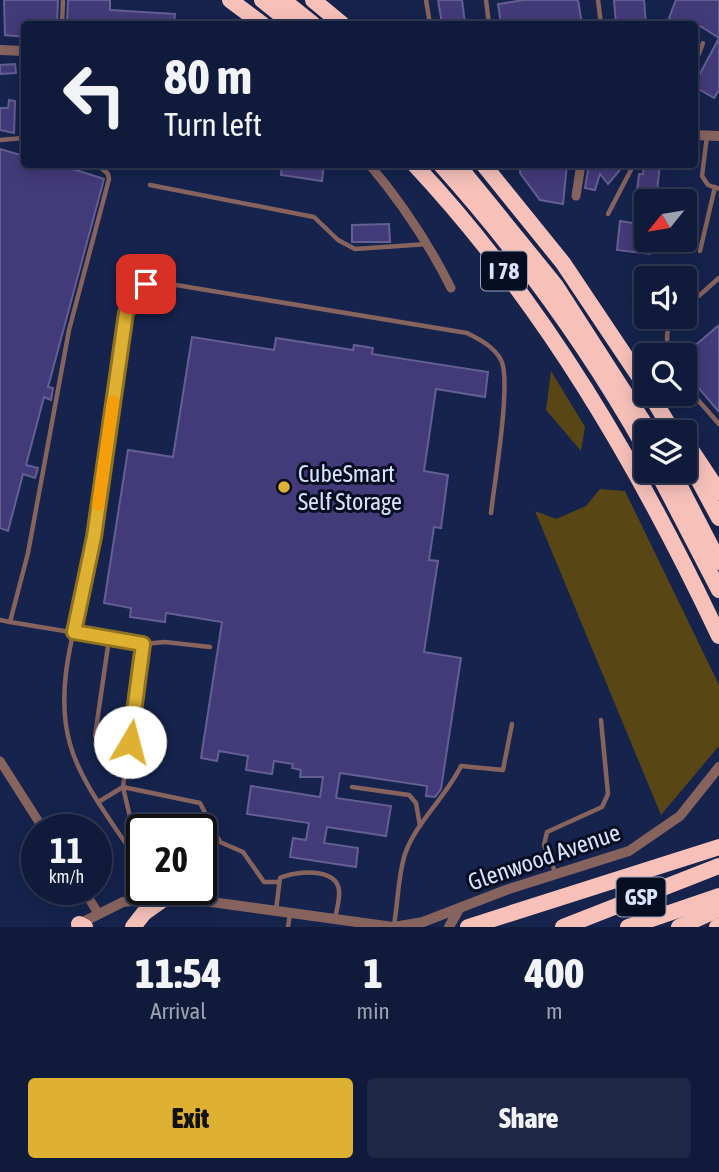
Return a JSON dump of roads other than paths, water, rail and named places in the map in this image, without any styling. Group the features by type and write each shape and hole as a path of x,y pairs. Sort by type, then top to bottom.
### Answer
{"highway":[{"path":"230,0 258,21"},
{"path":"262,0 288,21"},
{"path":"283,0 309,21"},
{"path":"313,0 338,21"},
{"name":"I 78","path":"417,168 499,264 584,385 653,504 719,636"},
{"name":"I 78","path":"443,168 534,277 596,367 634,430"},
{"name":"I 78","path":"460,168 537,261 599,349 643,420"},
{"name":"I 78","path":"486,168 557,255 634,368"},
{"path":"697,459 719,492"},
{"path":"697,478 719,519"},
{"path":"663,483 719,590"},
{"path":"678,483 719,562"},
{"path":"468,927 719,847"},
{"name":"GSP","path":"564,927 719,866"},
{"name":"GSP","path":"628,927 719,896"},
{"path":"133,927 144,913 155,905"},
{"path":"679,927 719,909"}],"street":[{"path":"0,50 21,51"},
{"path":"701,136 719,136"},
{"path":"372,168 402,204 429,244 451,288"},
{"path":"576,196 580,168"},
{"path":"0,761 34,814"},
{"name":"Glenwood Avenue","path":"217,902 394,927 423,922 556,875 611,859 656,835 687,808 719,767"},
{"name":"Glenwood Avenue","path":"80,926 98,913 126,901"},
{"path":"93,905 98,913"},
{"path":"449,927 454,914 462,908"}],"lane":[{"path":"62,21 63,0"},
{"path":"426,0 430,21"},
{"path":"486,0 489,21"},
{"path":"598,0 601,21"},
{"path":"698,56 703,43"},
{"path":"700,251 717,188 708,185 702,176 701,136"},
{"path":"0,140 21,138"},
{"path":"10,622 28,553 69,330 109,180 108,174 101,168"},
{"path":"608,214 632,168"},
{"path":"150,185 314,217 338,240 355,249 429,244"},
{"path":"697,297 719,278"},
{"path":"126,842 76,761 67,732 66,688 74,632 93,544 126,313 138,290 146,284 158,282 467,333 482,341 494,350 506,373 491,513"},
{"path":"697,399 719,424"},
{"path":"0,620 143,644 210,646"},
{"path":"95,736 109,639"},
{"path":"129,814 123,788 143,644"},
{"path":"556,875 544,845 547,832 602,807 608,794 601,720"},
{"path":"394,927 405,853 420,827 452,784 461,766 503,770 512,724"},
{"path":"352,787 409,795 416,803 420,827"},
{"path":"100,801 123,788 200,803 220,842 243,852 264,882 279,882"},
{"path":"276,910 280,878 300,872 332,879 340,892 335,919"},
{"path":"288,927 290,912"}],"place":[{"name":"CubeSmart Self Storage","path":"284,487"}]}
